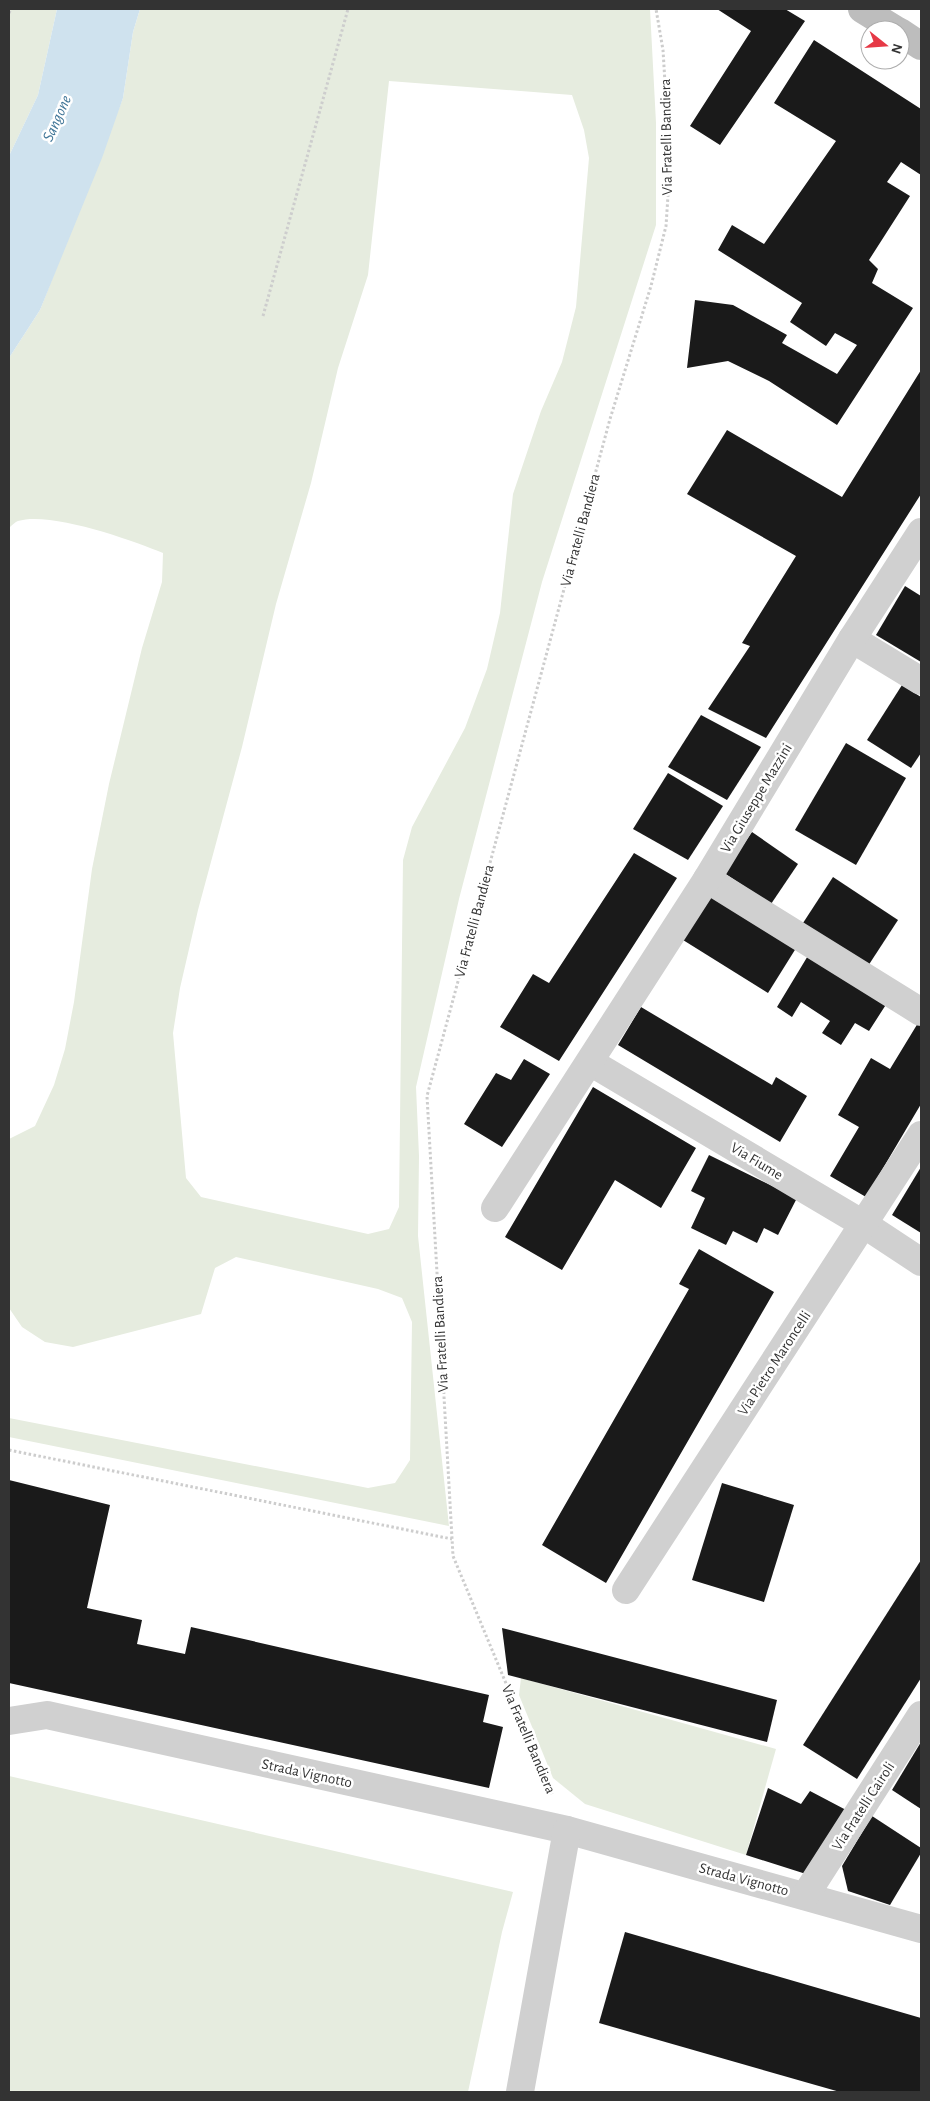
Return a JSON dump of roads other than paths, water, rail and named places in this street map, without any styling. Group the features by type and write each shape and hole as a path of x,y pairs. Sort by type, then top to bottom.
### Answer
{"main road":[{"path":"862,9 880,20"},
{"path":"910,39 921,46"}],"street":[{"name":"Via Giuseppe Mazzini","path":"495,1208 707,879 852,639 921,532"},
{"path":"852,639 921,681"},
{"path":"707,879 921,1012"},
{"name":"Via Fiume","path":"590,1062 864,1225 921,1262"},
{"name":"Via Pietro Maroncelli","path":"626,1590 921,1135"},
{"name":"Strada Vignotto","path":"9,1707 567,1830 921,1929"},
{"name":"Strada Vignotto","path":"9,1721 47,1715"},
{"name":"Via Fratelli Cairoli","path":"805,1896 921,1715"},
{"path":"520,2092 567,1830"}],"water":[{"name":"Sangone","path":"57,9 140,9 133,32 123,98 102,158 40,310 9,358 9,156 38,95"}]}
